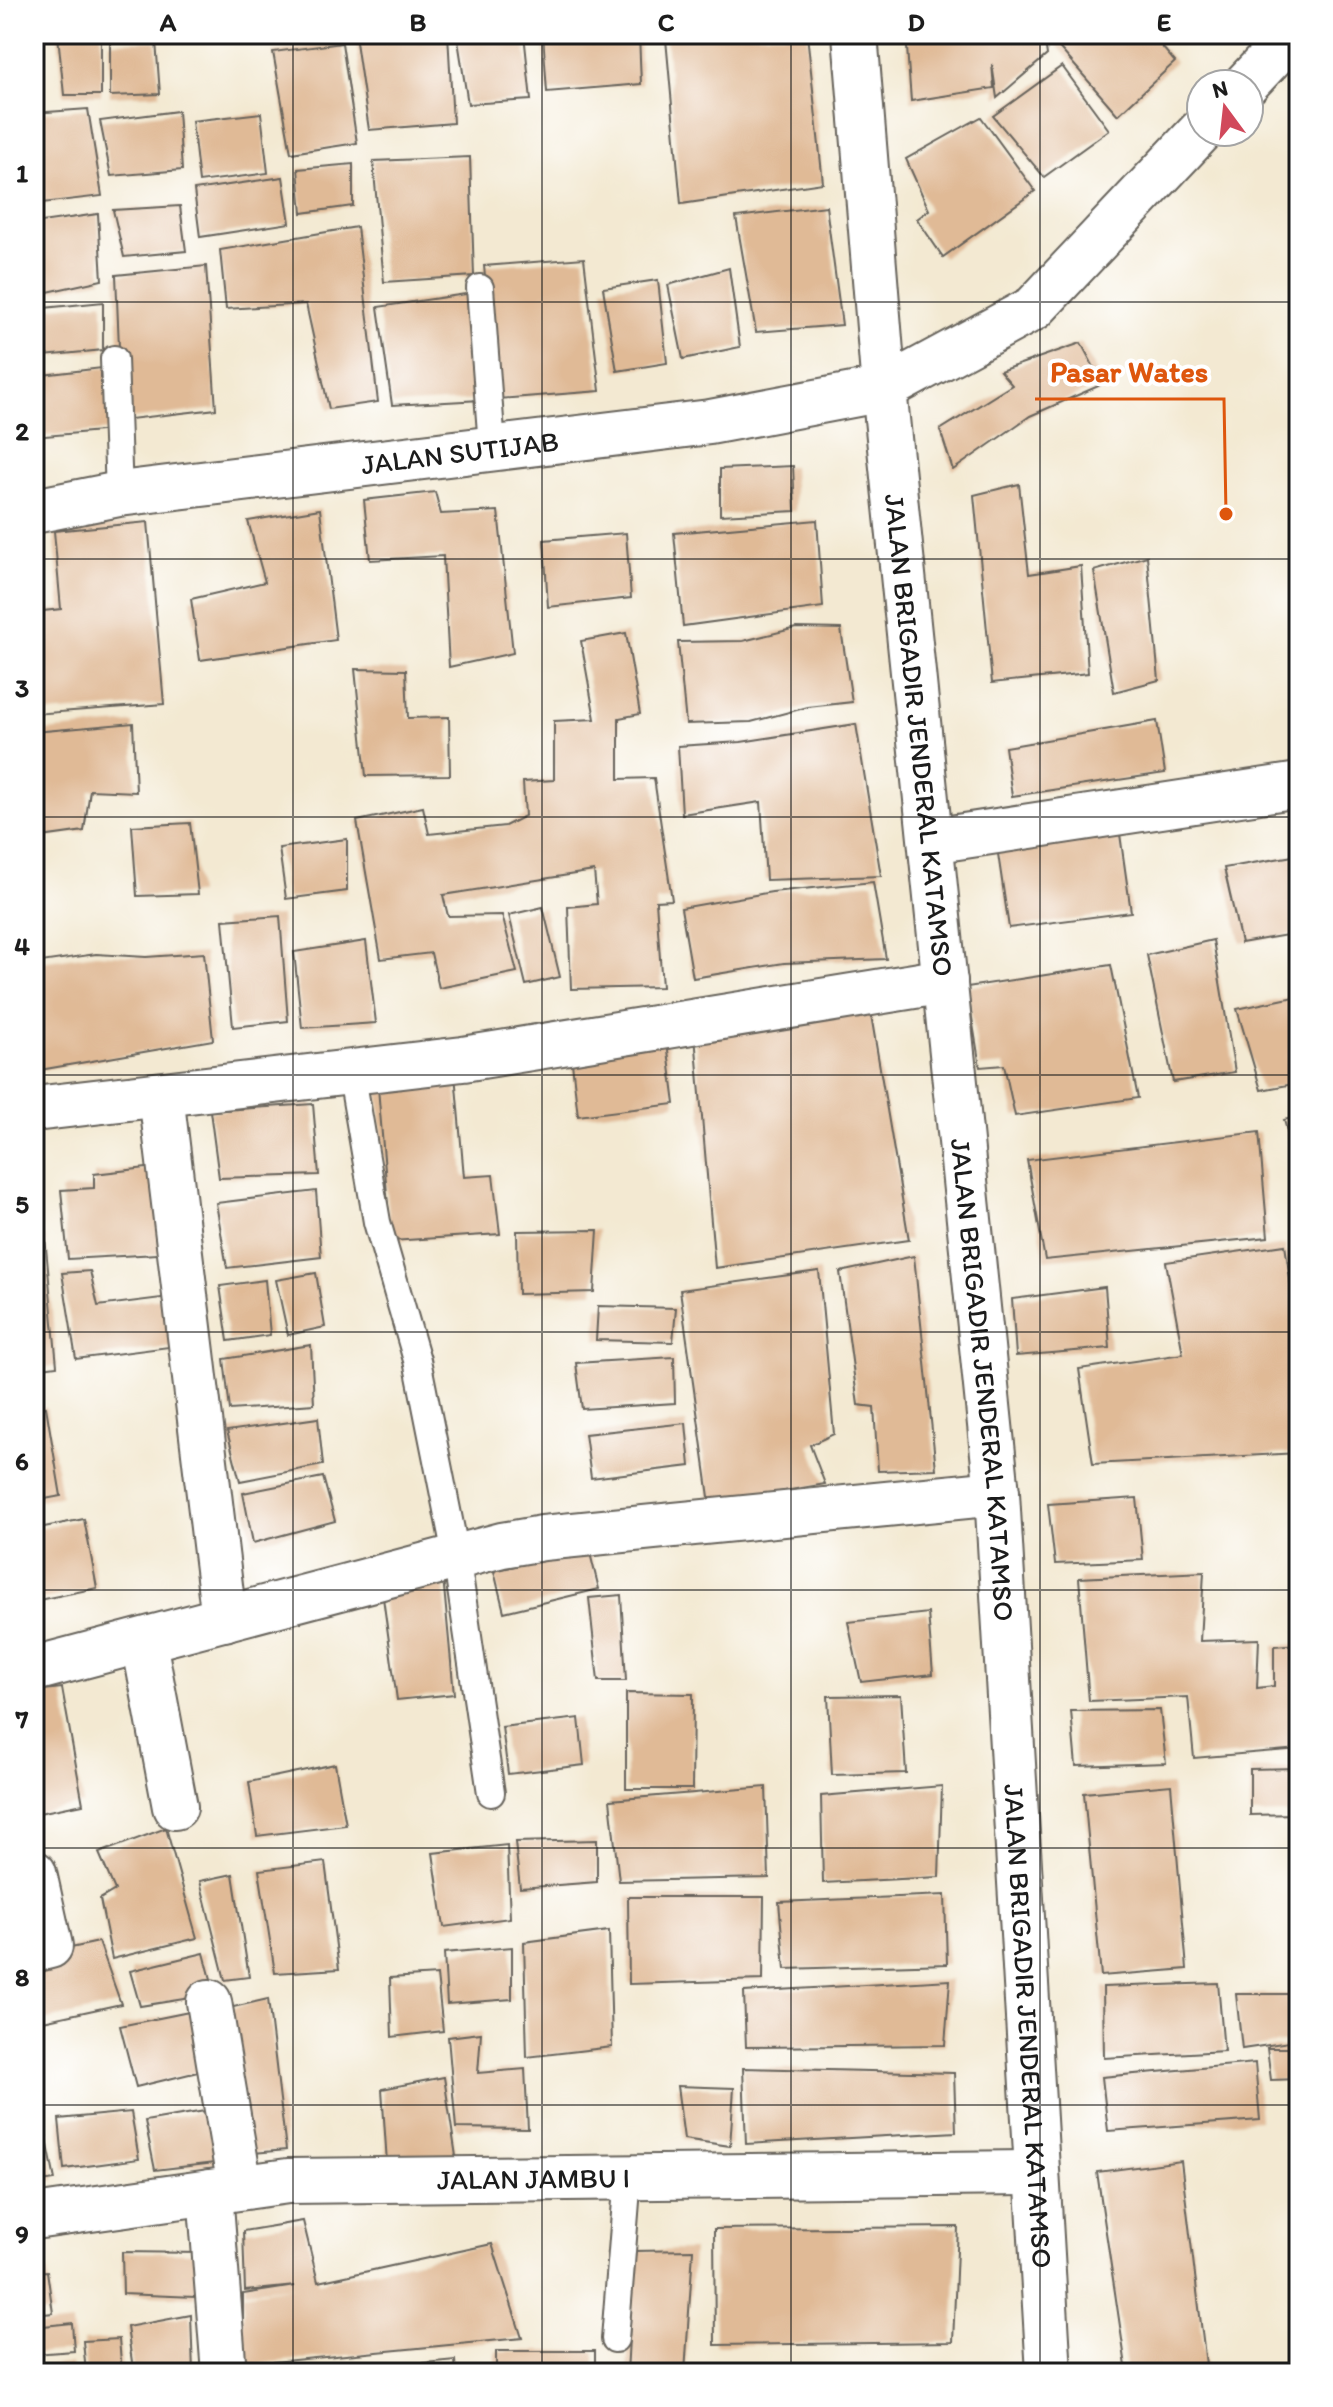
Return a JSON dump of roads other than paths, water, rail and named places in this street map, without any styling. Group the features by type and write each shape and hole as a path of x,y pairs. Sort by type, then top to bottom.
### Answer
{"street":[{"name":"JALAN BRIGADIR JENDERAL KATAMSO","path":"855,34 884,389 997,1493 1049,2373"},
{"path":"1261,68 1293,34"},
{"name":"JALAN SUTIJAB","path":"34,511 119,494 492,446 710,422 884,389 1034,308 1185,148"},
{"path":"931,841 1299,785"},
{"path":"34,1109 463,1059 945,981"},
{"path":"161,1095 224,1619"},
{"path":"34,1669 144,1642 456,1555 543,1538 997,1493"},
{"path":"144,1642 175,1807"},
{"path":"34,1873 50,1946 34,1950"},
{"path":"209,2002 225,2189 224,2373"},
{"name":"JALAN JAMBU I","path":"34,2217 288,2181 1036,2173"}],"lane":[{"path":"480,288 492,446"},
{"path":"114,359 119,494"},
{"path":"351,1071 377,1222 417,1360 456,1555 491,1793"},
{"path":"615,2339 628,2176"}],"place":[{"name":"Pasar Wates","path":"1226,514"}]}
